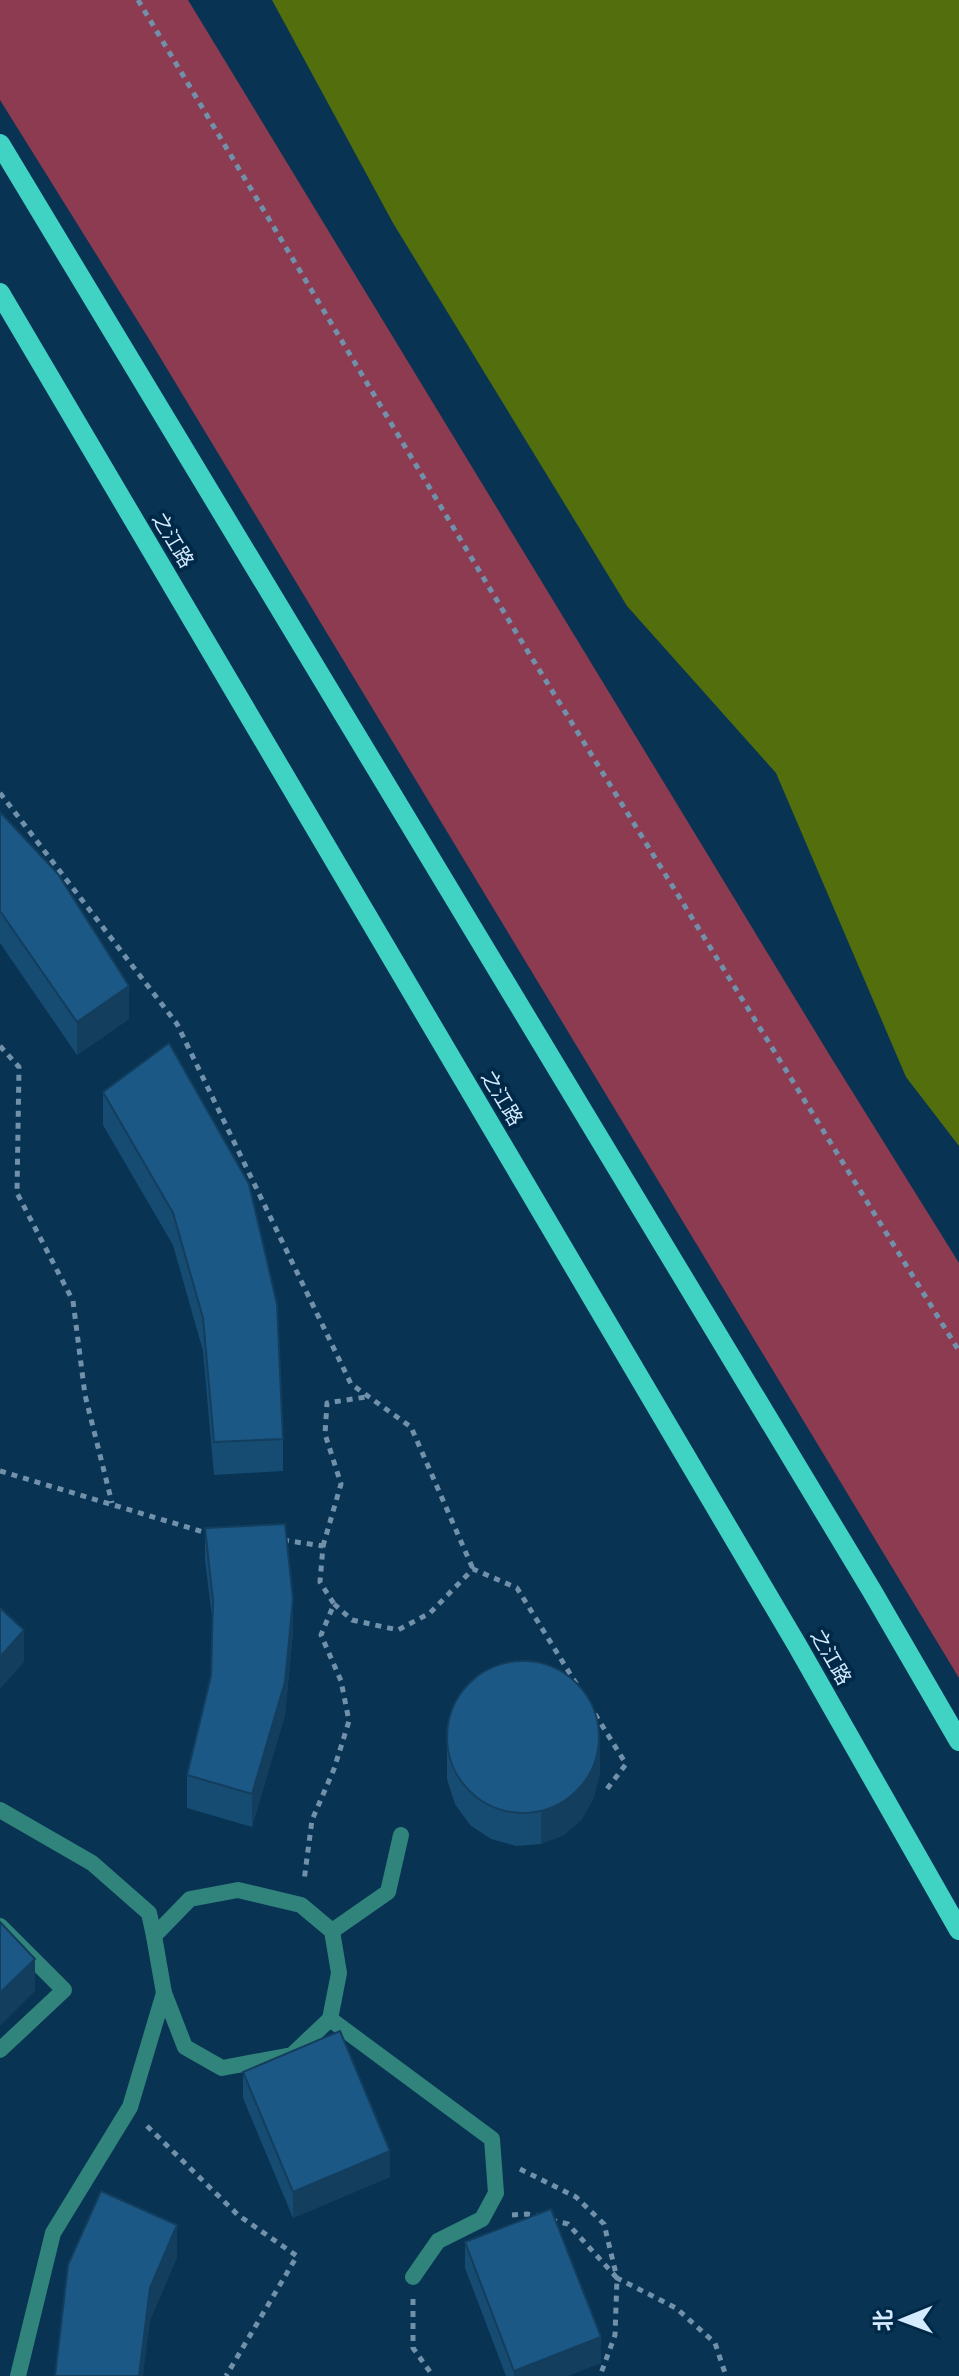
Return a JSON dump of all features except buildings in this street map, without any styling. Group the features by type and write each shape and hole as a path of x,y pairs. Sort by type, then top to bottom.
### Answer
{"main road":[{"path":"0,144 856,1564 959,1741"},
{"name":"之江路","path":"0,293 797,1645 959,1930"}],"lane":[{"path":"0,1810 92,1863 149,1913 164,1993 185,2047 222,2068 292,2055 330,2019 339,1973 332,1931 301,1905 238,1890 190,1899 154,1936"},
{"path":"332,1931 388,1892 401,1835"},
{"path":"0,1926 64,1990 0,2050"},
{"path":"18,2376 53,2233 130,2107 164,1993"},
{"path":"330,2019 492,2139 496,2193 482,2219 438,2241 413,2277"}],"path":[{"path":"138,0 514,629 959,1351"},
{"path":"0,793 177,1024 351,1384 411,1427 473,1569 517,1588 584,1696"},
{"path":"0,1046 19,1067 17,1193 73,1301 85,1395 112,1504"},
{"path":"367,1397 327,1403 325,1434 341,1484 323,1546 320,1582 334,1604 352,1620 398,1630 430,1613 473,1569"},
{"path":"0,1471 217,1536"},
{"path":"279,1539 323,1546"},
{"path":"301,1905 312,1820 334,1769 349,1721 341,1681 321,1635 334,1604"},
{"path":"593,1710 626,1764 604,1793"},
{"path":"130,2107 238,2215 297,2256 226,2376"},
{"path":"494,2156 576,2197 604,2224 617,2278 615,2335 600,2376"},
{"path":"482,2219 527,2214 568,2224 617,2278 676,2308 715,2343 726,2376"},
{"path":"413,2277 413,2348 433,2376"}],"shaded area":[{"path":"0,0 188,0 959,1263 959,1678 149,339 0,100"},
{"path":"272,0 959,0 959,1146 906,1077 776,773 627,606 393,223"}]}
